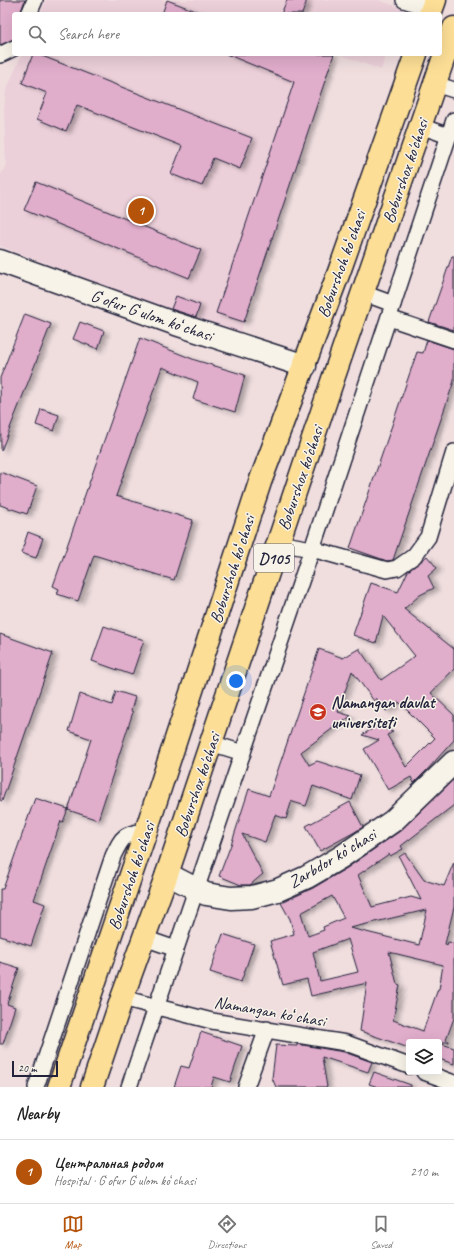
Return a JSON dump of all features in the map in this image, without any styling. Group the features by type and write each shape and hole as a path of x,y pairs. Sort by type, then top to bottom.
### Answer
{"main road":[{"name":"Boburshox ko'chasi","path":"92,1087 122,998 167,874 334,376 420,126 444,87 454,28"},
{"name":"Boburshoh koʻchasi","path":"59,1087 146,831 260,482 305,366 415,56"},
{"path":"305,366 334,376"}],"street":[{"path":"29,12 35,0"},
{"path":"404,0 432,8"},
{"path":"0,55 12,49"},
{"path":"129,1087 312,549 454,120"},
{"path":"420,126 449,136"},
{"name":"Gʻofur Gʻulom koʻchasi","path":"0,261 176,324 305,366"},
{"path":"363,293 391,311 454,340"},
{"path":"278,543 312,549 387,570 397,568 414,556 428,536 454,452"},
{"path":"211,743 243,753"},
{"name":"Zarbdor koʻchasi","path":"167,874 206,894 230,898 252,897 278,890 307,878 393,821 454,762"},
{"path":"36,1087 113,856 120,841 126,835 146,831"},
{"path":"144,938 176,949"},
{"name":"Namangan koʻchasi","path":"122,998 212,1021 346,1043 406,1065"},
{"path":"246,1087 267,1030"},
{"path":"432,1075 454,1083"}],"shaded area":[{"path":"46,0 378,0 403,9 402,12 41,12"},
{"path":"21,56 333,56 239,336 0,246 0,176 6,165 4,110 6,91"},
{"path":"344,56 385,56 381,70"}],"building":[{"path":"0,0 25,0 21,12 12,12 12,40 0,45"},
{"path":"167,0 198,12 163,12"},
{"path":"287,0 307,0 303,12 282,12"},
{"path":"32,56 42,56 252,138 240,169 213,158 202,186 171,174 182,146 77,105 66,131 37,119 47,93 22,83"},
{"path":"231,56 333,56 244,322 216,313 294,82"},
{"path":"36,182 201,250 189,278 24,210"},
{"path":"452,256 454,256 454,330 429,322"},
{"path":"176,296 200,305 196,317 171,309"},
{"path":"25,314 51,324 1,451 0,378"},
{"path":"80,322 104,331 98,349 73,339"},
{"path":"140,338 195,360 245,375 235,412 193,399 198,382 162,367 116,496 193,520 174,580 94,555 78,601 57,594 59,589 53,586"},
{"path":"427,340 454,349 454,381 393,560 387,561 350,548 417,352 423,353"},
{"path":"41,409 59,415 54,431 36,425"},
{"path":"0,472 37,486 27,514 0,505"},
{"path":"28,532 43,538 36,558 21,553"},
{"path":"427,556 437,568 428,576 434,588 420,595 404,609 454,649 454,669 431,693 454,715 454,740 414,783 411,777 388,790 364,749 379,740 362,735 377,726 393,732 387,735 406,767 435,738 399,702 386,711 376,698 374,701 352,671 338,712 351,716 337,726 334,725 332,729 301,752 309,765 317,761 360,775 352,800 313,786 306,806 293,802 292,800 286,819 275,815 265,842 242,834 263,874 250,885 241,885 219,876 232,842 249,789 269,796 319,649 343,658 360,648 381,680 415,656 383,616 376,643 353,635 371,583 398,592 408,571"},
{"path":"104,626 144,640 132,675 92,661"},
{"path":"0,634 53,653 2,801 0,800"},
{"path":"116,691 135,697 131,711 133,712 98,820 68,810 91,739 69,731 80,694 112,705"},
{"path":"454,779 454,805 401,846 403,849 390,856 389,854 358,875 372,907 411,897 421,900 399,857 405,853 424,880 444,886 454,862 454,907 445,944 447,945 448,942 454,943 454,1018 446,1040 449,1042 442,1042 442,1039 406,1039 406,1047 360,1031 367,983 311,996 307,979 283,985 270,941 294,934 290,919 281,903 313,888 347,868 400,831","holes":["332,896 344,918 323,927 324,930 308,936 301,913","427,910 419,945 350,928","348,939 358,972 320,981 313,952","389,952 443,965 439,989 423,1031 393,1020 400,985 397,984"]},
{"path":"35,798 68,809 63,822 61,821 34,900 45,904 31,946 0,936 0,889 3,889"},
{"path":"350,802 363,827 320,851 306,826"},
{"path":"223,934 254,944 241,982 210,972"},
{"path":"0,962 19,968 7,1004 15,1007 3,1044 0,1044"},
{"path":"201,1032 242,1046 230,1082 214,1077 211,1087 174,1087 181,1066 189,1068"},
{"path":"297,1044 344,1052 372,1062 368,1072 322,1057 327,1087 276,1087 272,1078 276,1045 297,1046"},
{"path":"442,1044 454,1048 454,1064 442,1060"},
{"path":"374,1072 411,1085 411,1087 378,1087 369,1084"}],"place":[{"name":"Центральная родом","path":"141,211"},
{"name":"Namangan davlat universiteti","path":"318,712"}]}
